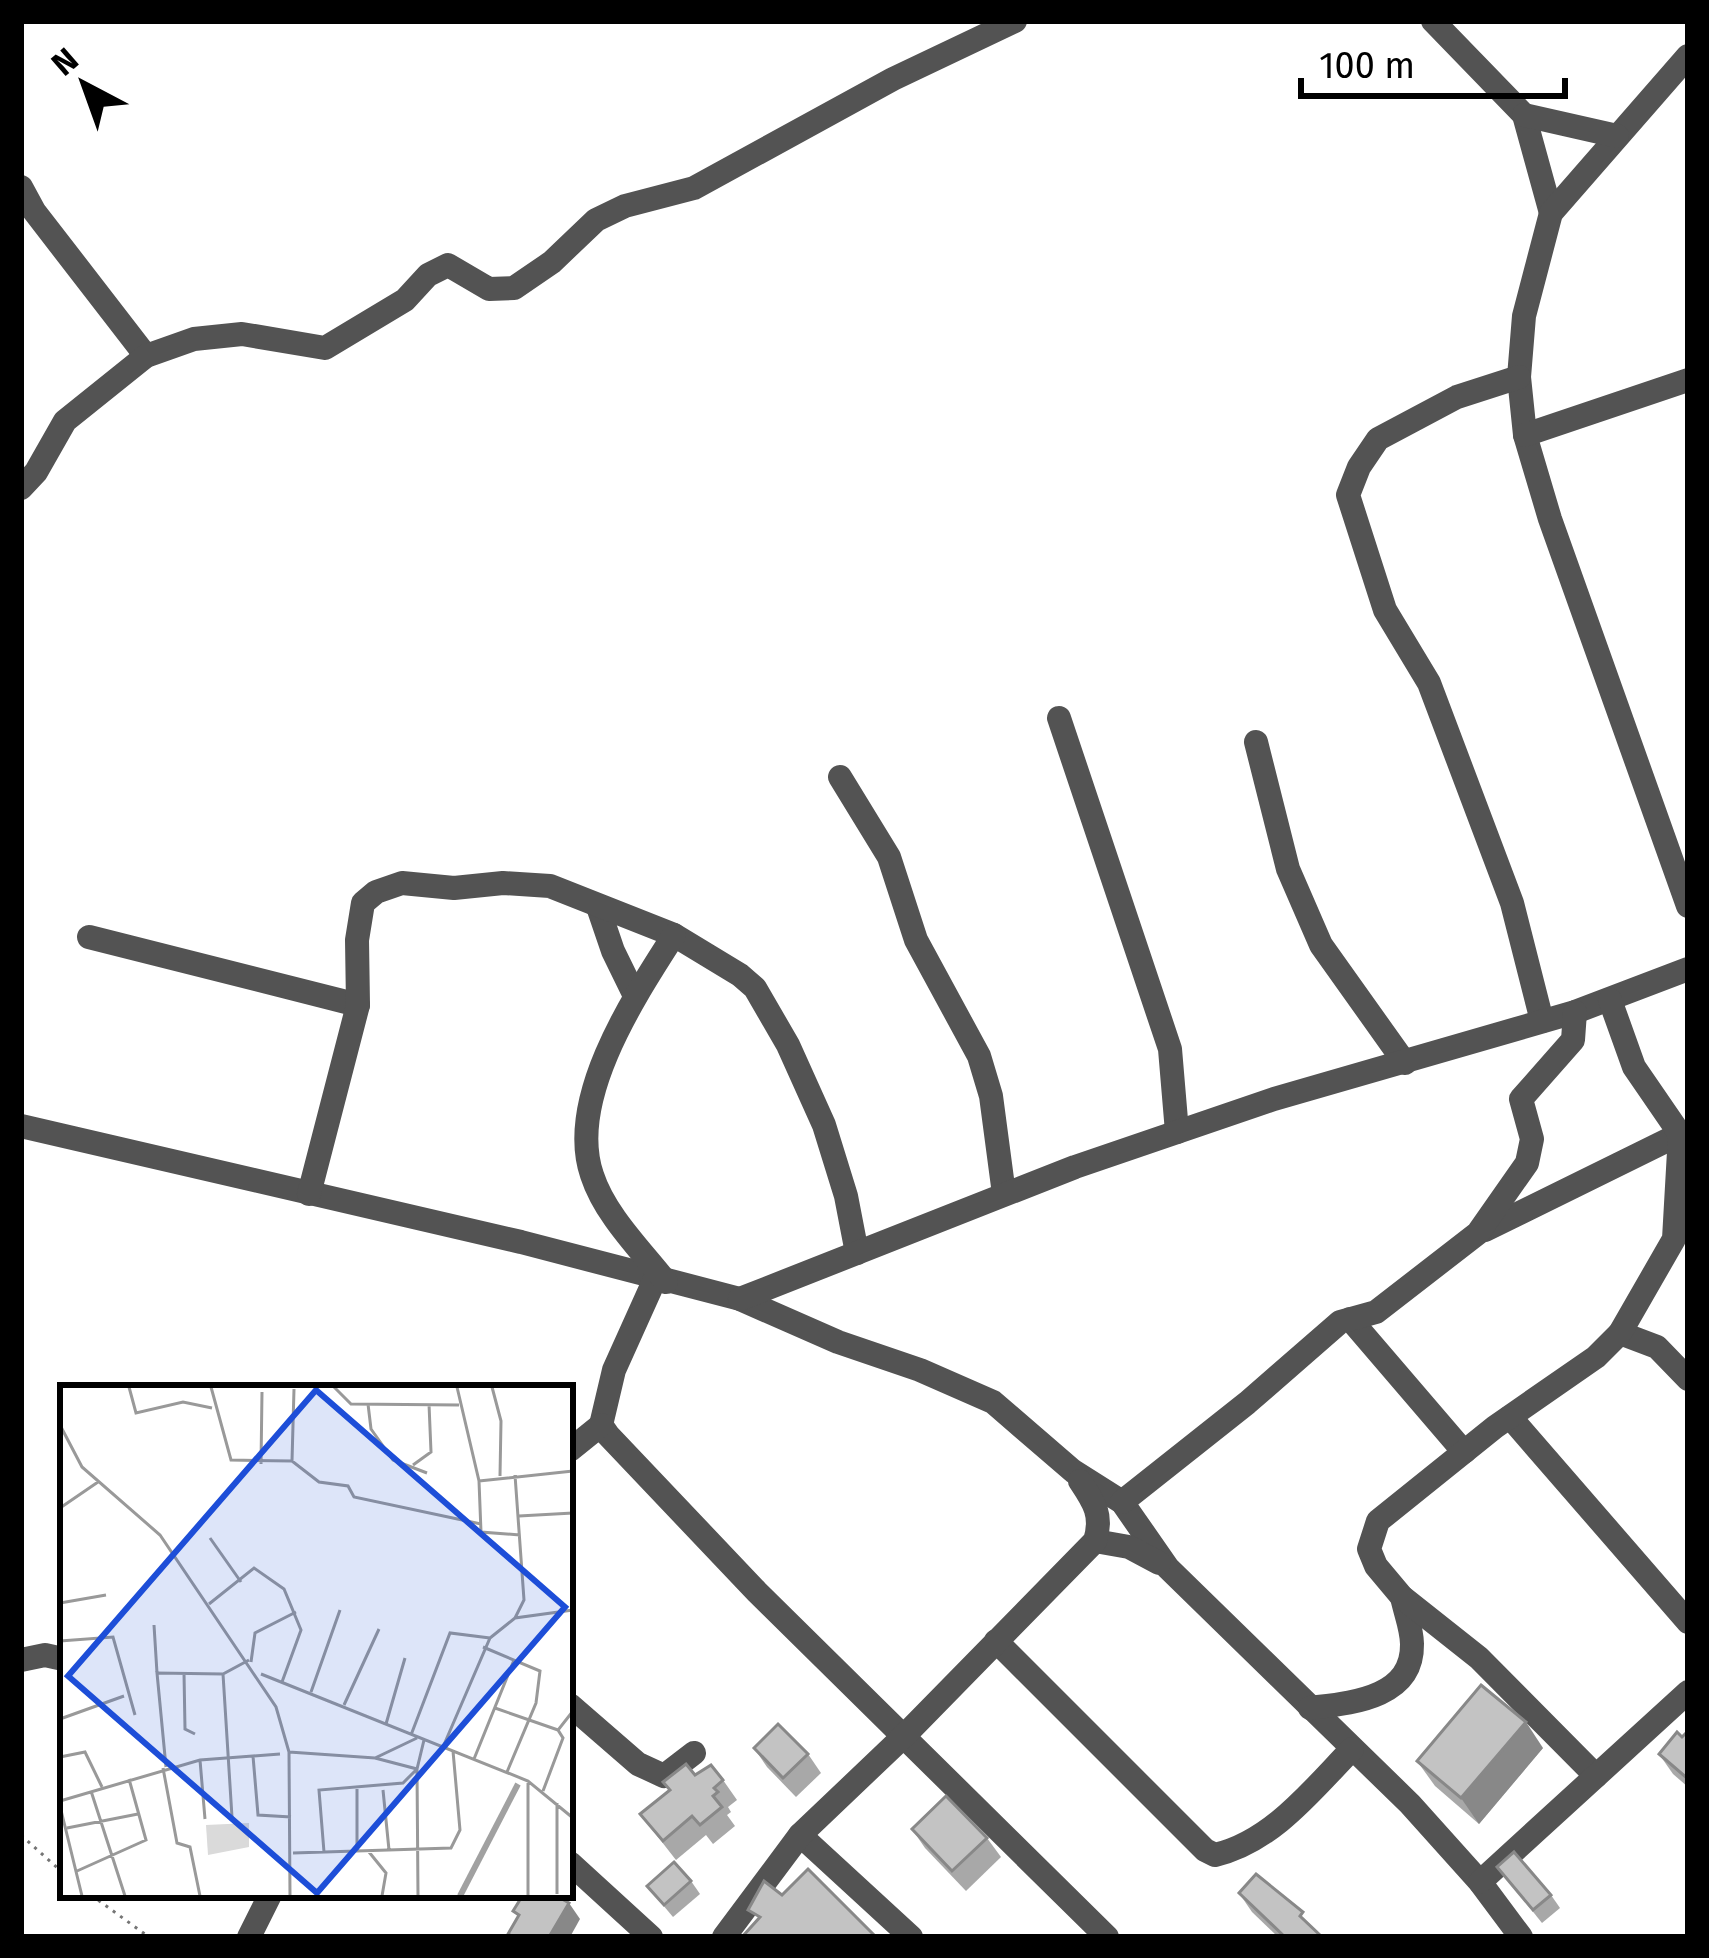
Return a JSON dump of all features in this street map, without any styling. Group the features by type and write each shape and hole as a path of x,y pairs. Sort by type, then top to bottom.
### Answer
{"street":[{"path":"26,471 65,421 146,356 194,339 242,334 325,348 405,300 428,275 448,265 489,289 514,288 552,262 596,220 625,206 694,188 893,79 1015,21"},
{"path":"1432,21 1524,116 1551,213"},
{"path":"1688,56 1551,213 1524,316 1519,377 1525,435 1550,519 1688,907"},
{"path":"1524,116 1617,136"},
{"path":"21,188 146,356"},
{"path":"1519,377 1456,397 1378,440 1359,466 1348,495 1385,610 1429,683 1512,903 1541,1022"},
{"path":"1525,435 1688,380"},
{"path":"1059,718 1170,1049 1177,1132"},
{"path":"1256,742 1288,869 1321,945 1405,1063"},
{"path":"840,777 890,856 916,940 979,1056 991,1096 1004,1195"},
{"path":"309,1194 358,1005 357,940 363,903 376,892 402,883 454,888 503,883 550,886 674,934 754,988 788,1045 824,1126 846,1196 857,1253"},
{"path":"598,907 635,996"},
{"path":"660,1280 602,1198 586,1152 600,1069 635,996 674,934"},
{"path":"89,937 358,1005"},
{"path":"740,1299 1177,1132 1575,1012 1688,969"},
{"path":"1596,1776 1479,1658 1402,1597 1376,1566 1370,1549 1378,1521 1620,1334 1674,1239 1684,1138 1634,1066 1610,1000"},
{"path":"1478,1233 1527,1163 1532,1139 1521,1099 1573,1040 1575,1012"},
{"path":"21,1126 520,1242 740,1299 993,1402 1073,1472 1097,1507 1100,1526 1095,1541 800,1835 724,1937"},
{"path":"1122,1502 1325,1334 1350,1319 1376,1312 1478,1233 1684,1138"},
{"path":"573,1448 602,1425 614,1370 660,1280"},
{"path":"1350,1319 1464,1453"},
{"path":"1620,1334 1657,1347 1686,1374"},
{"path":"1510,1417 1688,1622"},
{"path":"602,1425 757,1592 1107,1937"},
{"path":"1073,1472 1122,1502 1168,1568 1410,1804 1480,1882 1521,1937"},
{"path":"1095,1541 1129,1546 1168,1568"},
{"path":"1310,1708 1384,1694 1403,1673 1413,1646 1402,1597"},
{"path":"996,1641 1205,1850 1216,1855 1252,1841 1289,1812 1352,1749"},
{"path":"21,1660 45,1655 60,1658"},
{"path":"1480,1882 1688,1692"},
{"path":"573,1708 638,1764 664,1776 694,1753"},
{"path":"800,1835 911,1937"},
{"path":"573,1866 651,1937"},
{"path":"249,1937 268,1898"}],"path":[{"path":"21,1835 60,1870"},
{"path":"95,1898 149,1937"}],"building":[{"path":"1481,1685 1526,1722 1461,1798 1417,1761"},
{"path":"778,1724 808,1754 783,1778 754,1748"},
{"path":"1688,1731 1688,1779 1659,1754 1677,1732 1682,1737"},
{"path":"686,1764 695,1775 711,1765 723,1780 713,1796 722,1807 700,1825 692,1816 663,1841 640,1814 670,1790 663,1782"},
{"path":"946,1796 987,1838 952,1871 912,1829"},
{"path":"1514,1852 1551,1895 1533,1910 1497,1867"},
{"path":"674,1862 691,1881 664,1905 647,1886"},
{"path":"808,1869 876,1937 742,1937 760,1917 748,1910 764,1881 782,1895"},
{"path":"1256,1874 1303,1912 1300,1916 1322,1937 1285,1937 1239,1893"},
{"path":"521,1898 560,1898 569,1903 549,1937 508,1934 519,1915 513,1911"}]}
